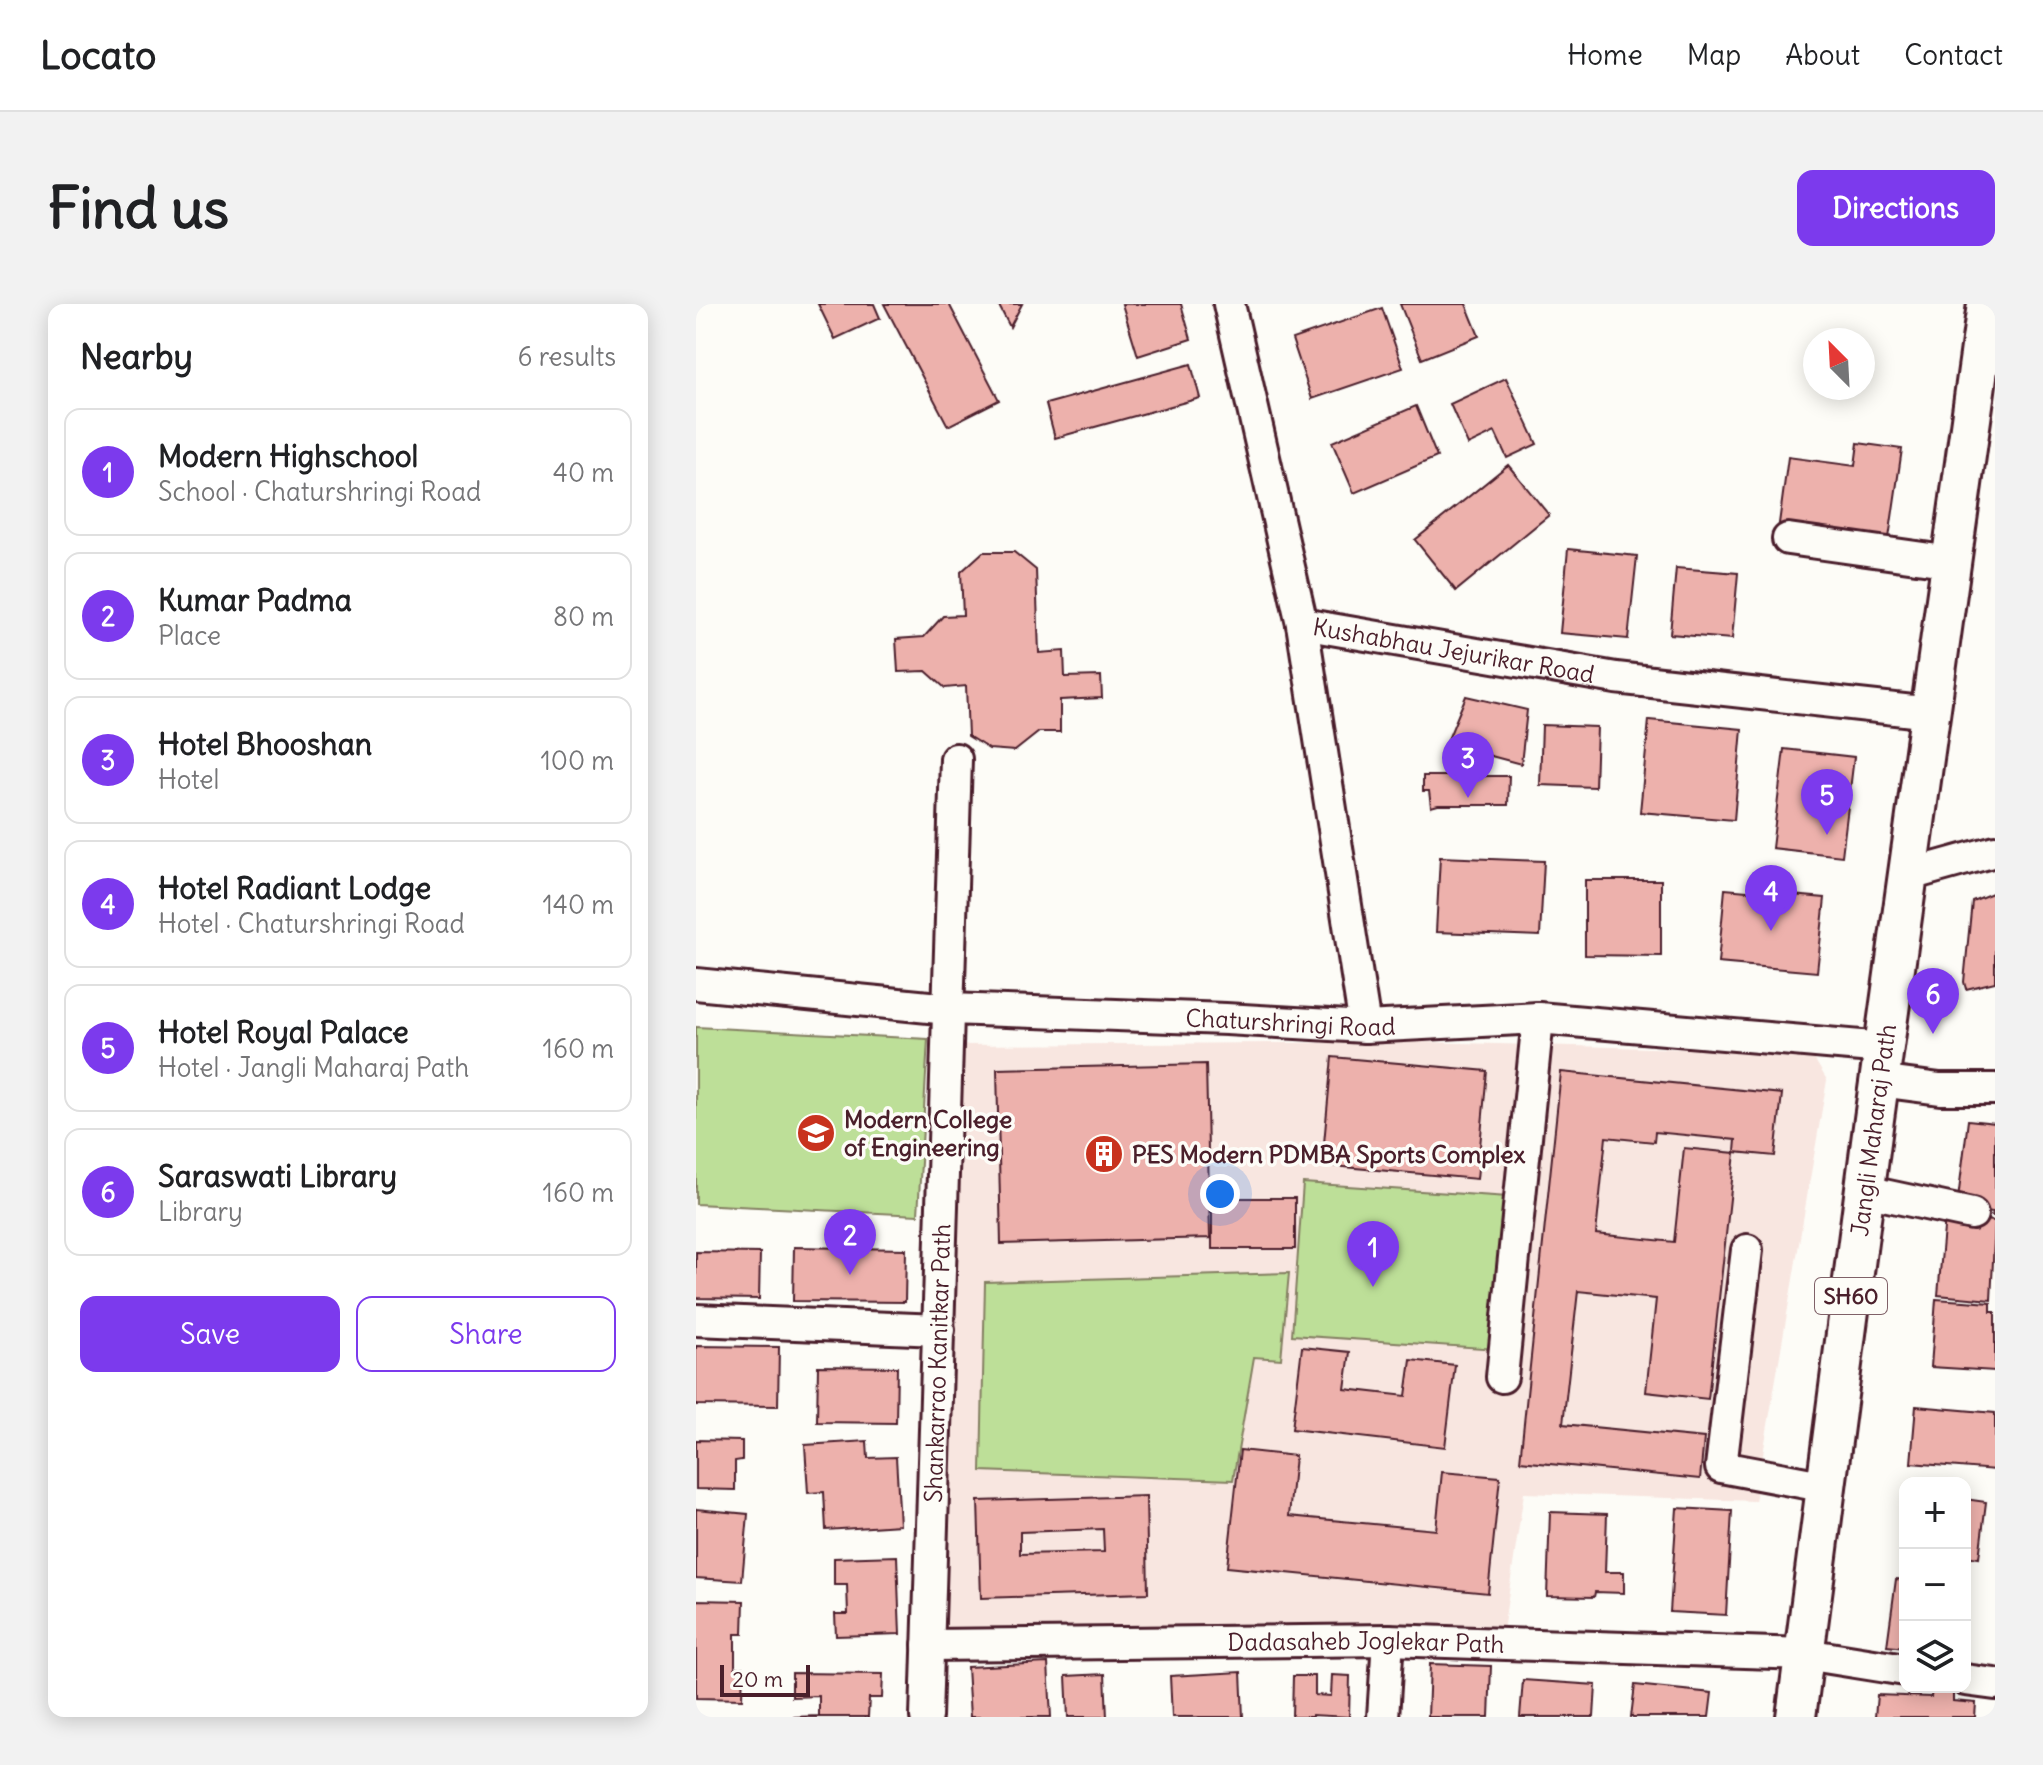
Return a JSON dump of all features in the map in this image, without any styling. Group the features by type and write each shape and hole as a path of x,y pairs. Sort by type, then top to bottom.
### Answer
{"main road":[{"name":"Jangli Maharaj Path","path":"1796,1717 1987,304"}],"street":[{"name":"Kushabhau Jejurikar Road","path":"1229,304 1302,624 1616,678 1931,713"},
{"path":"1788,539 1952,562"},
{"path":"1302,624 1365,1027"},
{"name":"Shankarrao Kanitkar Path","path":"926,1717 956,759"},
{"path":"1909,875 1995,851"},
{"name":"Chaturshringi Road","path":"696,984 949,1009 1365,1027 1538,1018 1882,1064 1940,1089 1995,1089"},
{"path":"1502,1377 1538,1018"},
{"path":"1865,1191 1972,1214"},
{"path":"1747,1250 1721,1467 1827,1487"},
{"path":"696,1320 939,1330"},
{"path":"1383,1717 1388,1640"},
{"name":"Dadasaheb Joglekar Path","path":"928,1645 1388,1640 1805,1654 1899,1669"},
{"path":"1971,1681 1995,1684"}],"shaded area":[{"path":"1423,1042 1810,1052 1827,1080 1755,1501 1524,1493 1503,1631 945,1630 962,1045"}],"green space":[{"name":"Modern College of Engineering","path":"696,1027 928,1039 918,1215 696,1204"},
{"path":"1303,1183 1508,1197 1497,1349 1292,1335"},
{"path":"1289,1273 1281,1359 1254,1357 1233,1480 981,1471 985,1282"}],"building":[{"path":"818,304 874,304 880,318 835,339"},
{"path":"884,304 949,304 999,400 948,426"},
{"path":"998,304 1022,304 1010,327"},
{"path":"1122,304 1181,304 1191,339 1138,356"},
{"path":"1400,304 1466,304 1479,336 1422,359"},
{"path":"1382,308 1403,368 1312,399 1292,339"},
{"path":"1191,364 1200,398 1055,438 1046,404"},
{"path":"1506,378 1537,444 1507,458 1495,432 1468,445 1450,404"},
{"path":"1416,406 1437,457 1354,493 1332,442"},
{"path":"1858,443 1902,449 1888,545 1778,531 1788,457 1855,466"},
{"path":"1508,465 1549,515 1456,591 1415,540"},
{"path":"1568,549 1637,556 1628,639 1560,633"},
{"path":"983,552 1014,552 1036,570 1039,653 1064,651 1065,677 1101,676 1102,698 1060,700 1060,732 1039,732 1015,751 989,749 968,736 966,686 945,688 926,671 898,672 896,639 924,637 943,616 963,615 961,572"},
{"path":"1676,568 1738,573 1732,639 1670,634"},
{"path":"1466,696 1527,710 1521,764 1446,744"},
{"path":"1649,720 1742,729 1734,820 1640,812"},
{"path":"1542,725 1597,727 1595,787 1540,785"},
{"path":"1784,749 1854,757 1842,856 1772,848"},
{"path":"1423,776 1509,776 1508,805 1431,807 1429,791 1423,791"},
{"path":"1440,857 1544,861 1540,936 1436,932"},
{"path":"1585,880 1661,880 1661,956 1585,955"},
{"path":"1725,889 1825,898 1817,972 1718,963"},
{"path":"1995,892 1995,982 1966,989 1964,982 1972,901"},
{"path":"1332,1057 1487,1071 1477,1179 1322,1165"},
{"name":"PES Modern PDMBA Sports Complex","path":"1206,1064 1210,1238 1001,1244 997,1069"},
{"path":"1561,1072 1782,1094 1775,1156 1735,1152 1736,1140 1655,1132 1654,1142 1606,1137 1596,1234 1674,1242 1684,1148 1735,1153 1708,1399 1646,1392 1656,1299 1578,1291 1563,1424 1704,1438 1700,1479 1520,1461"},
{"path":"1968,1120 1995,1123 1995,1216 1992,1216 1993,1212 1957,1207"},
{"path":"1212,1198 1295,1198 1295,1249 1212,1249"},
{"path":"1945,1217 1995,1221 1991,1300 1938,1295"},
{"path":"794,1247 906,1249 905,1302 793,1301"},
{"path":"696,1252 760,1253 759,1299 696,1298"},
{"path":"1936,1299 1991,1303 1991,1312 1995,1312 1995,1371 1931,1367"},
{"path":"696,1346 779,1347 778,1406 696,1405"},
{"path":"1302,1347 1350,1352 1345,1389 1406,1396 1411,1360 1455,1365 1445,1447 1292,1429"},
{"path":"818,1366 897,1367 896,1423 817,1422"},
{"path":"1916,1406 1995,1413 1995,1470 1911,1463"},
{"path":"696,1440 742,1441 742,1460 735,1461 735,1490 696,1489"},
{"path":"867,1441 868,1458 896,1457 900,1525 826,1530 824,1492 808,1493 805,1445"},
{"path":"1240,1450 1295,1456 1289,1516 1436,1530 1442,1472 1500,1477 1488,1593 1227,1567"},
{"path":"1146,1496 1148,1593 981,1598 978,1501","holes":["1103,1529 1104,1552 1020,1554 1020,1532"]},
{"path":"1971,1500 1986,1502 1979,1558 1971,1557"},
{"path":"1677,1508 1732,1511 1726,1615 1670,1612"},
{"path":"696,1509 748,1514 742,1581 696,1578"},
{"path":"1550,1512 1607,1514 1605,1572 1624,1572 1624,1593 1595,1592 1594,1597 1547,1596"},
{"path":"897,1556 900,1634 836,1636 835,1614 848,1614 847,1585 834,1585 834,1558"},
{"path":"1896,1579 1899,1579 1899,1647 1887,1646"},
{"path":"696,1600 744,1601 743,1634 735,1634 735,1667 743,1667 742,1699 696,1698"},
{"path":"1048,1663 1051,1717 970,1717 967,1667"},
{"path":"1430,1664 1491,1666 1489,1717 1428,1717"},
{"path":"1241,1672 1243,1717 1172,1717 1170,1676"},
{"path":"792,1673 883,1674 882,1698 869,1698 868,1717 792,1717 819,1716 819,1696 792,1697"},
{"path":"1105,1674 1107,1717 1068,1717 1066,1676"},
{"path":"1332,1675 1350,1676 1349,1717 1292,1717 1293,1676 1315,1676 1315,1695 1331,1696"},
{"path":"1523,1680 1596,1685 1594,1717 1520,1717"},
{"path":"1635,1685 1712,1693 1709,1717 1631,1717"},
{"path":"1932,1693 1953,1693 1953,1701 1976,1703 1975,1717 1875,1717 1877,1695 1931,1697"}],"place":[{"name":"Hotel Bhooshan","path":"1468,798"},
{"name":"Hotel Royal Palace","path":"1827,835"},
{"name":"Hotel Radiant Lodge","path":"1771,931"},
{"name":"Saraswati Library","path":"1933,1034"},
{"name":"Modern College of Engineering","path":"816,1133"},
{"name":"PES Modern PDMBA Sports Complex","path":"1104,1154"},
{"name":"Kumar Padma","path":"850,1275"},
{"name":"Modern Highschool","path":"1373,1287"}]}
